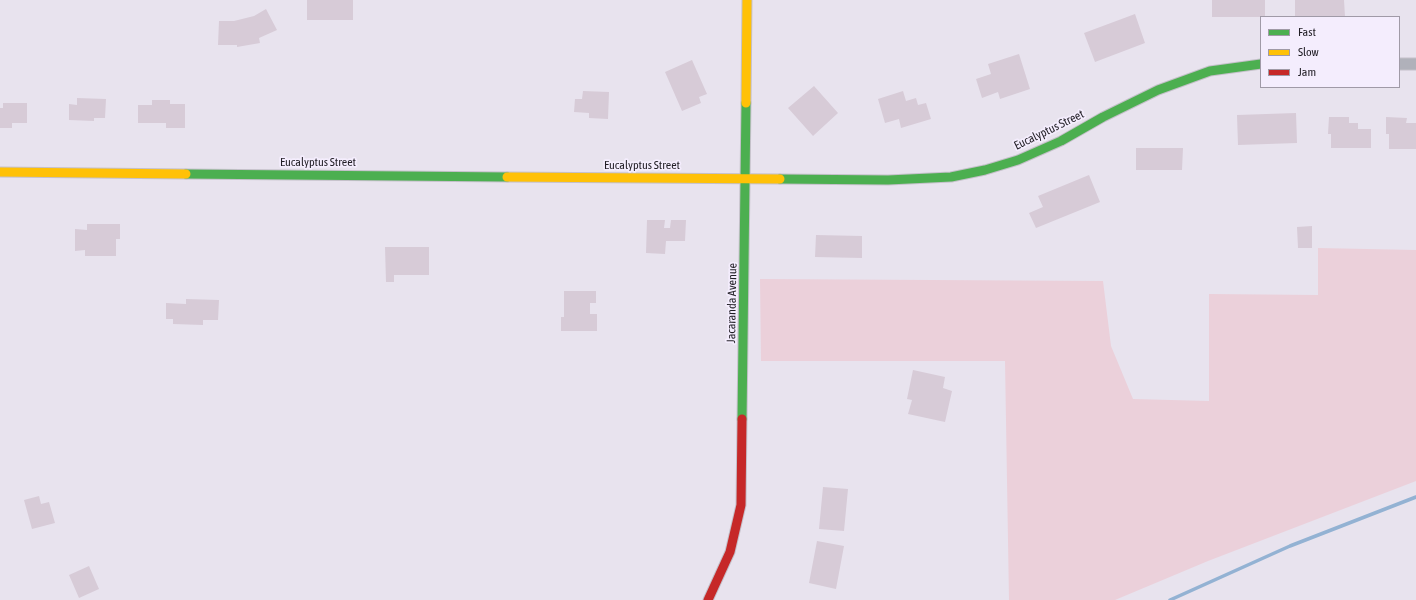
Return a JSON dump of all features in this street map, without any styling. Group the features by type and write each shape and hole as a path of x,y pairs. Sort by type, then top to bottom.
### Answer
{"street":[{"name":"Jacaranda Avenue","path":"708,600 730,552 742,506 747,0"},
{"name":"Eucalyptus Street","path":"0,172 888,180 951,177 985,170 1018,160 1061,141 1103,117 1158,90 1210,71 1260,64"},
{"path":"1400,64 1416,64"}],"shaded area":[{"path":"1318,248 1416,250 1416,481 1208,561 1115,600 1009,600 1005,361 761,361 760,279 1103,281 1111,346 1133,399 1209,401 1209,294 1318,295"}],"building":[{"path":"307,0 353,0 353,20 307,20"},
{"path":"1212,0 1265,0 1265,16 1212,17"},
{"path":"1295,0 1344,0 1345,16 1295,16"},
{"path":"266,9 277,30 259,38 260,43 237,47 237,45 218,45 219,21 234,21 254,16"},
{"path":"1135,14 1145,43 1095,62 1084,33"},
{"path":"1019,54 1030,89 1000,99 998,92 982,98 976,79 991,74 988,64"},
{"path":"692,60 707,94 699,97 701,103 682,111 665,72"},
{"path":"814,86 838,113 813,136 788,108"},
{"path":"583,91 609,92 608,119 589,118 589,113 574,112 575,99 582,99"},
{"path":"903,91 906,101 916,98 918,105 926,103 931,119 901,128 899,119 885,123 878,99"},
{"path":"77,98 106,99 105,118 94,118 94,121 69,120 69,104 77,105"},
{"path":"152,100 170,100 170,104 185,104 185,128 166,128 166,123 138,123 138,105 152,105"},
{"path":"3,103 27,103 27,123 12,123 12,128 0,128 0,108 3,108"},
{"path":"1296,113 1297,143 1238,145 1237,115"},
{"path":"1329,117 1349,117 1349,123 1358,123 1358,129 1371,129 1371,148 1331,148 1331,134 1328,134"},
{"path":"1386,117 1407,118 1406,123 1416,123 1416,149 1389,149 1389,134 1386,134"},
{"path":"1136,148 1183,148 1182,170 1136,170"},
{"path":"1089,175 1100,202 1036,228 1029,213 1043,207 1038,196"},
{"path":"647,220 665,220 664,228 670,228 671,220 686,220 685,241 666,241 665,254 646,253"},
{"path":"87,224 120,224 120,239 116,239 116,256 85,256 85,250 75,251 75,229 87,230"},
{"path":"1312,226 1312,248 1298,248 1297,227"},
{"path":"816,235 862,236 862,258 815,257"},
{"path":"385,247 429,247 429,275 394,275 394,282 386,282"},
{"path":"564,291 596,291 596,303 590,303 590,314 597,314 597,331 561,331 561,317 564,317"},
{"path":"186,299 219,300 218,320 203,320 203,325 173,324 173,319 166,319 166,303 186,304"},
{"path":"913,370 945,377 943,388 952,391 945,422 908,414 912,400 907,399"},
{"path":"823,487 848,489 844,531 819,529"},
{"path":"39,496 41,504 49,502 55,523 32,529 24,500"},
{"path":"817,541 844,546 836,589 809,583"},
{"path":"89,566 99,589 79,598 69,575"}],"waterway":[{"path":"1170,600 1290,546 1416,497"}],"traffic: fast":[{"path":"780,179 888,180 951,177 985,170 1018,160 1061,141 1103,117 1158,90 1210,71 1260,64"},
{"path":"742,419 746,103"},
{"path":"186,174 507,177"}],"traffic: slow":[{"path":"746,103 747,0"},
{"path":"0,172 186,174"},
{"path":"507,177 780,179"}],"traffic: jam":[{"path":"708,600 730,552 741,505 742,419"}]}
